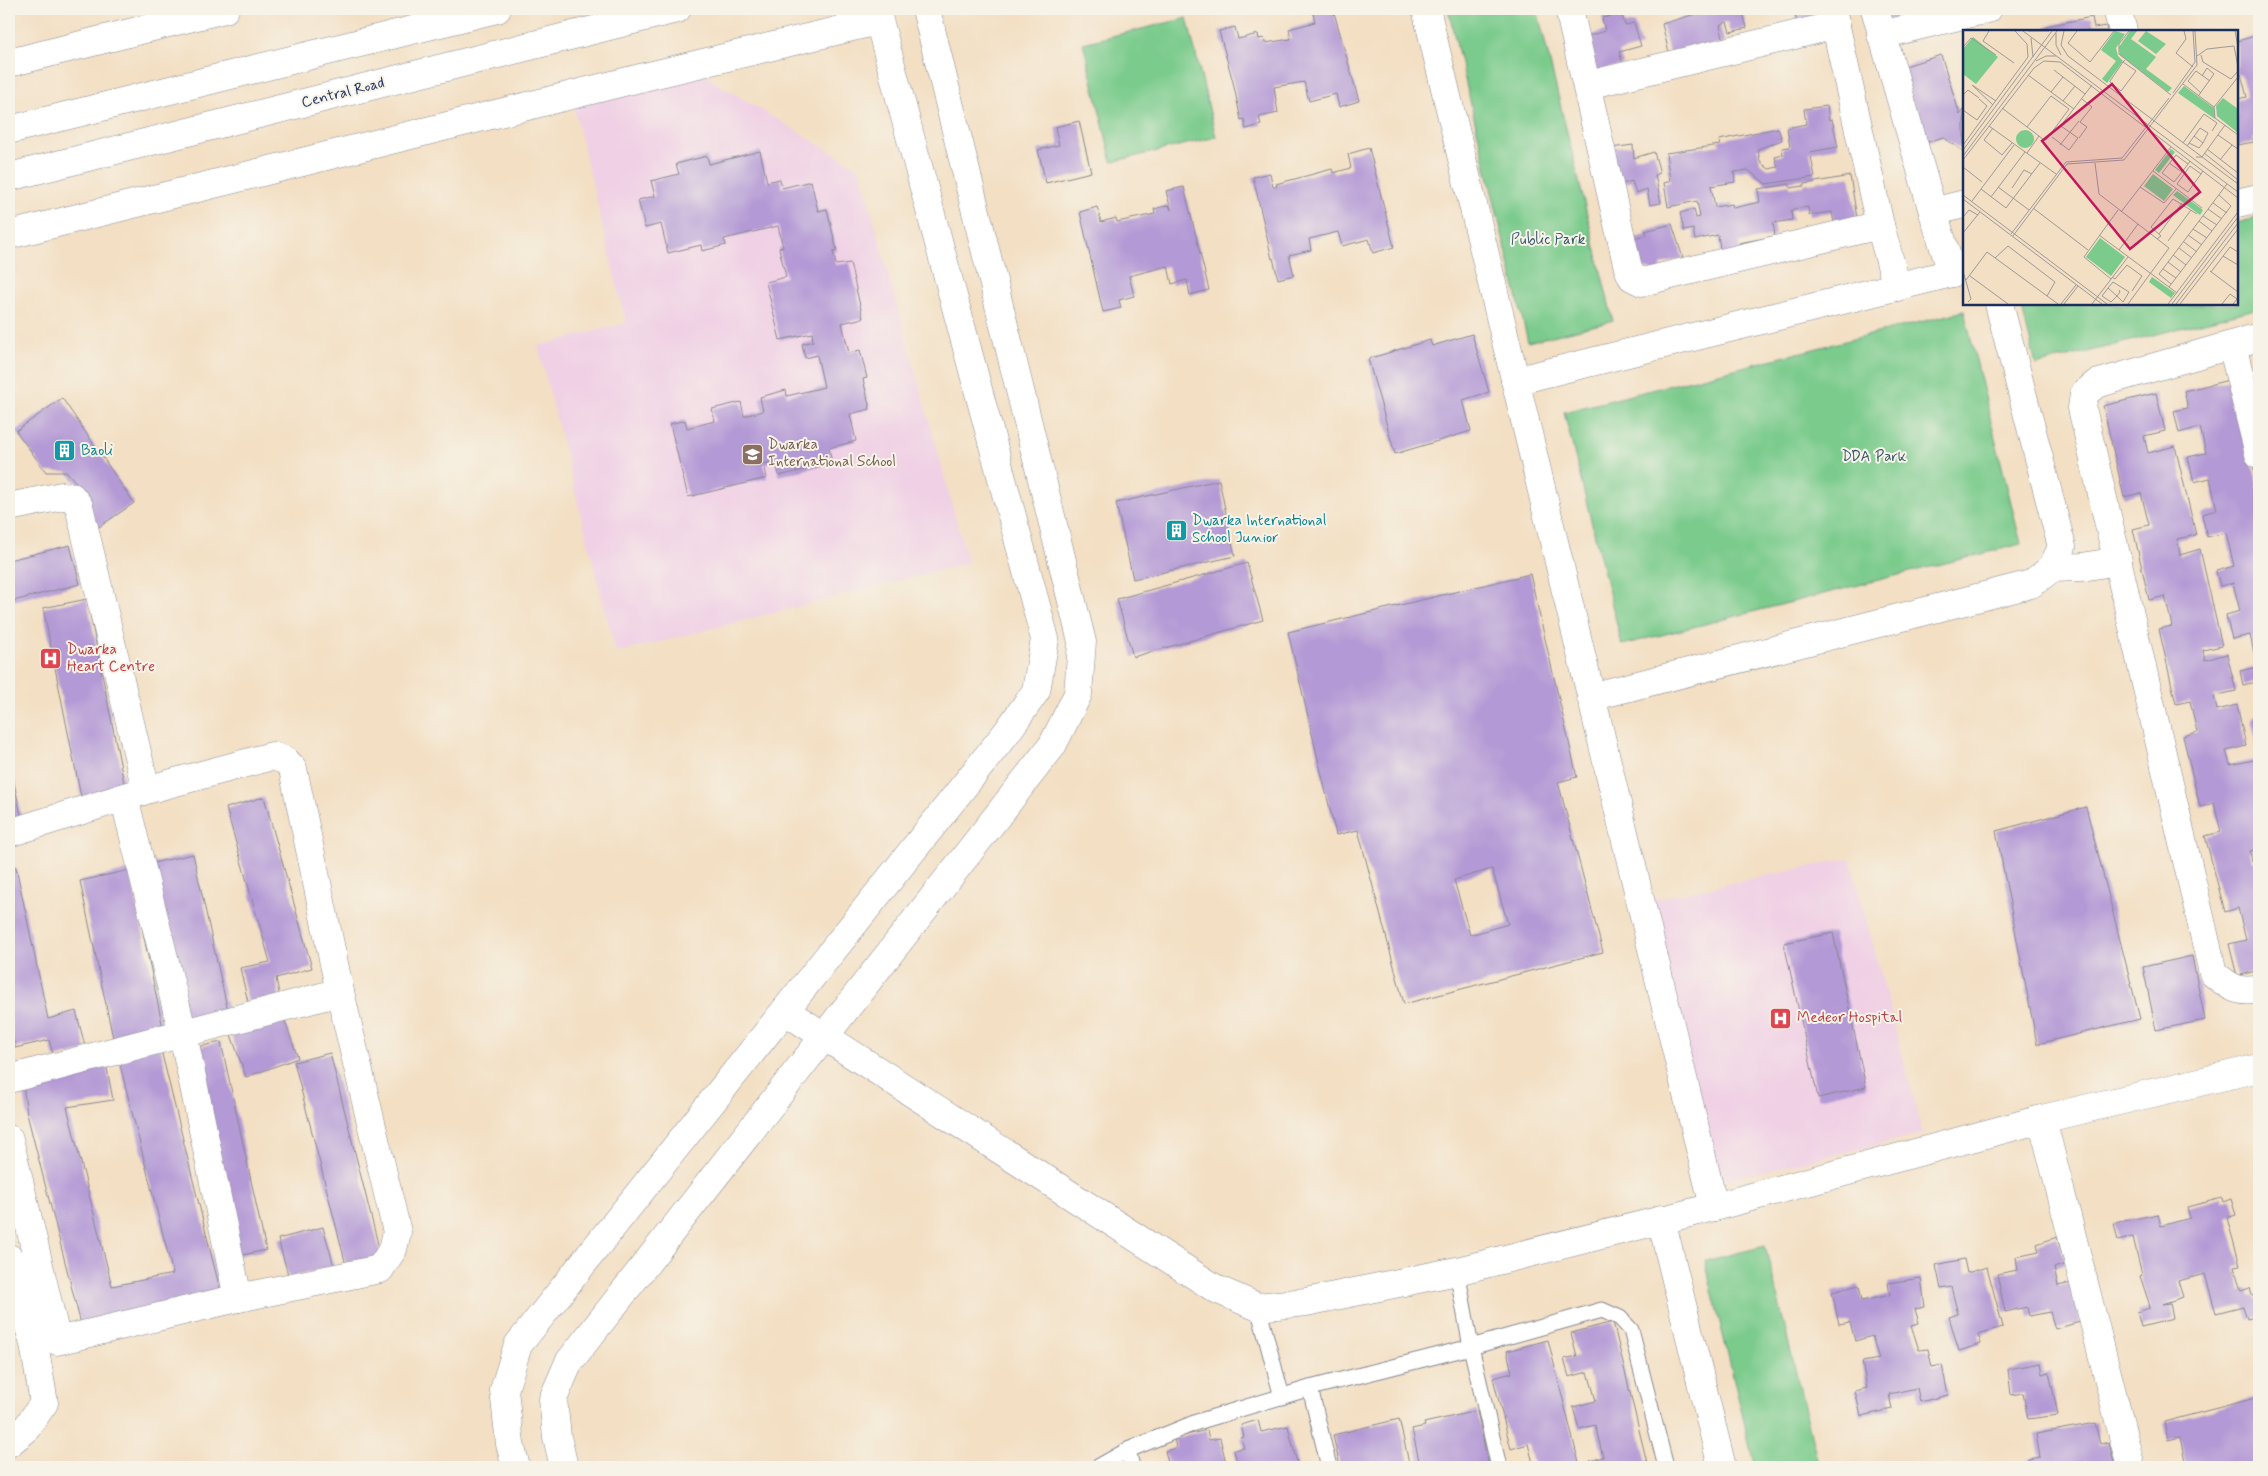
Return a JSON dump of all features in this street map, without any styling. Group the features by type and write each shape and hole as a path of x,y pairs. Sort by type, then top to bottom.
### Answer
{"street":[{"path":"9,63 186,14 225,9"},
{"path":"9,130 496,9"},
{"name":"Central Road","path":"9,177 676,9"},
{"path":"564,1467 557,1436 552,1399 569,1362 1052,746 1078,694 1082,642 928,9"},
{"path":"1426,9 1714,1207"},
{"path":"1570,9 1628,268 1632,277 1642,282 1880,224"},
{"path":"1515,381 1958,272 1933,212 1875,9"},
{"path":"1881,35 1988,9"},
{"path":"2117,9 2123,30"},
{"path":"9,235 625,81 877,15 1045,639 1036,691 1008,732 518,1345 504,1390 510,1444 516,1467"},
{"path":"1588,85 1834,17 1880,224 1897,287"},
{"path":"2238,203 2259,198"},
{"path":"1933,212 1963,204"},
{"path":"1591,696 2031,584 2052,568 2062,547 1999,305"},
{"path":"2259,337 2096,384 2084,394 2082,408 2213,973 2229,987 2250,991 2259,989"},
{"path":"2232,345 2259,454"},
{"path":"9,506 62,496 72,497 80,506 135,794 238,1298"},
{"path":"2052,568 2082,567 2118,561"},
{"path":"9,833 135,794 272,756 285,760 293,770 340,992 398,1232 393,1249 380,1270 238,1298 46,1343"},
{"path":"9,1079 340,992"},
{"path":"785,1011 1216,1289 1258,1307 1306,1302 1457,1271 1714,1207 2042,1119 2259,1068"},
{"path":"2042,1119 2131,1467"},
{"path":"9,1139 46,1343 44,1403 25,1430 9,1443"},
{"path":"1661,1219 1722,1467"},
{"path":"9,1258 46,1343"}],"lane":[{"path":"1457,1271 1470,1348 1499,1467"},
{"path":"1258,1307 1282,1397"},
{"path":"1098,1467 1128,1450 1198,1422 1310,1388 1470,1348 1602,1310 1620,1318 1632,1330 1666,1467"},
{"path":"1310,1388 1329,1467"},
{"path":"1128,1450 1132,1467"}],"shaded area":[{"name":"Dwarka International School","path":"703,75 860,169 968,563 616,653 538,346 626,323 573,104"},
{"name":"Medeor Hospital","path":"1850,858 1923,1134 1712,1183 1641,902"}],"green space":[{"name":"Public Park","path":"1448,9 1537,9 1613,321 1528,342"},
{"path":"1187,18 1216,137 1112,162 1083,43"},
{"path":"2259,217 2259,308 2036,365 2021,305 2238,305 2238,223"},
{"name":"DDA Park","path":"1964,311 2021,544 1622,645 1564,412"},
{"path":"1765,1246 1819,1467 1755,1467 1705,1261"}],"building":[{"path":"1312,9 1333,9 1359,101 1339,107 1336,94 1309,101 1304,82 1274,87 1278,113 1259,117 1261,125 1246,129 1244,119 1241,120 1219,31 1235,27 1238,39 1258,34 1259,39 1264,38 1265,43 1291,39 1289,29 1315,22"},
{"path":"1609,9 1620,9 1625,25 1634,23 1641,46 1619,52 1623,64 1597,72 1585,37 1605,31 1602,18 1611,16"},
{"path":"1712,9 1742,9 1747,28 1730,32 1727,22 1720,25 1724,42 1670,57 1662,24"},
{"path":"1793,9 1817,9 1819,16 1797,22"},
{"path":"1876,9 1940,9 1879,24"},
{"path":"2092,17 2094,28 2106,26 2107,30 2047,30 2046,26"},
{"path":"2259,35 2259,137 2253,138 2254,142 2238,145 2238,99 2247,97 2241,74 2238,75 2238,41"},
{"path":"1941,55 1960,115 1963,110 1963,151 1943,137 1925,143 1902,67"},
{"path":"1827,106 1829,120 1832,119 1838,147 1810,152 1815,177 1766,184 1748,170 1734,172 1735,182 1711,186 1715,207 1732,204 1733,208 1760,202 1758,189 1790,184 1790,188 1850,176 1857,218 1834,223 1832,212 1809,215 1808,207 1793,209 1791,211 1792,220 1773,223 1775,236 1739,243 1740,252 1721,255 1718,235 1695,240 1693,229 1684,231 1680,213 1694,209 1696,218 1700,217 1697,201 1668,207 1664,183 1670,181 1666,153 1720,145 1719,140 1778,128 1782,140 1758,149 1760,162 1769,169 1778,167 1775,157 1783,155 1782,148 1790,147 1787,128 1806,124 1804,109"},
{"path":"1079,121 1091,172 1046,183 1038,150 1059,145 1055,127"},
{"path":"1633,145 1634,158 1654,152 1660,173 1655,175 1661,203 1650,205 1647,189 1636,193 1632,181 1616,186 1611,148"},
{"path":"1369,148 1394,247 1373,253 1369,239 1342,246 1338,232 1309,239 1311,250 1289,255 1294,275 1278,279 1253,177 1270,173 1273,187 1277,187 1276,184 1332,169 1333,173 1351,168 1348,154"},
{"path":"760,151 767,182 780,179 782,188 811,181 818,211 827,209 837,251 833,252 836,265 850,263 863,318 842,323 849,353 860,350 867,378 863,379 870,409 850,414 856,441 829,448 832,463 779,476 776,461 764,464 767,478 688,497 670,424 685,420 687,428 715,421 712,409 741,402 744,416 763,411 760,397 786,390 787,396 824,387 817,355 805,358 802,344 813,341 812,333 780,340 766,282 786,277 779,248 783,247 778,226 724,239 726,245 702,251 701,245 668,253 661,224 645,228 638,200 655,196 651,181 679,174 676,164 707,156 709,164"},
{"path":"1184,187 1209,290 1190,295 1187,280 1172,284 1168,266 1129,276 1134,296 1119,300 1121,308 1103,312 1080,212 1097,207 1101,222 1116,218 1117,222 1155,214 1154,209 1169,205 1171,210 1166,191"},
{"path":"1672,224 1683,258 1660,265 1662,273 1633,265 1634,238 1647,235 1645,231"},
{"path":"1472,334 1489,392 1463,400 1471,431 1395,454 1368,359 1430,340 1432,346"},
{"path":"2233,379 2259,491 2259,681 2243,685 2240,671 2257,667 2250,635 2232,639 2226,615 2240,611 2233,583 2220,586 2216,571 2234,566 2226,533 2207,537 2202,514 2217,510 2210,478 2194,482 2188,457 2206,453 2200,427 2179,433 2174,411 2188,408 2184,391"},
{"path":"2156,393 2165,431 2144,436 2148,453 2175,446 2196,535 2177,539 2180,555 2200,549 2222,646 2203,650 2205,660 2227,654 2236,691 2214,696 2217,710 2237,705 2246,746 2226,751 2230,765 2254,760 2259,781 2259,849 2250,851 2252,861 2259,860 2259,970 2237,976 2229,944 2246,940 2238,908 2225,912 2205,836 2221,832 2214,803 2200,807 2183,736 2197,732 2190,701 2176,704 2159,629 2172,626 2165,596 2149,600 2133,529 2149,525 2141,493 2124,497 2103,406"},
{"name":"Baoli","path":"62,398 134,503 96,529 85,493 67,472 46,472 16,431"},
{"name":"Dwarka International School Junior","path":"1219,480 1235,556 1133,579 1116,503"},
{"path":"70,545 80,584 9,602 9,560"},
{"path":"1247,563 1263,620 1133,657 1117,599"},
{"path":"1530,574 1577,777 1558,782 1603,952 1404,1004 1358,830 1336,835 1288,632","holes":["1492,869 1508,924 1470,935 1454,880"]},
{"path":"87,599 125,788 81,797 43,608"},
{"path":"2259,716 2259,738 2256,739 2251,718"},
{"path":"9,759 22,820 9,823"},
{"path":"264,797 312,968 276,978 280,999 249,1006 240,968 270,962 226,808"},
{"path":"2086,807 2140,1019 2037,1044 1996,831"},
{"path":"193,854 228,1012 187,1021 153,863"},
{"path":"16,867 48,1019 76,1011 86,1050 54,1058 49,1040 15,1048 9,1019 9,869"},
{"path":"130,870 164,1033 114,1043 80,881"},
{"path":"1833,933 1866,1087 1818,1098 1784,943"},
{"path":"2192,956 2205,1020 2156,1030 2143,967"},
{"path":"281,1010 298,1058 246,1077 229,1029"},
{"path":"221,1042 266,1250 233,1257 188,1049"},
{"path":"160,1046 221,1294 82,1328 27,1114 22,1077 106,1063 113,1100 67,1107 112,1286 173,1274 118,1057"},
{"path":"330,1053 382,1260 347,1269 294,1062"},
{"path":"2222,1198 2223,1202 2231,1199 2236,1215 2227,1218 2240,1265 2234,1266 2241,1291 2250,1288 2252,1296 2256,1295 2257,1299 2259,1298 2259,1316 2247,1319 2243,1306 2216,1313 2205,1274 2178,1281 2183,1297 2162,1304 2170,1303 2173,1319 2141,1327 2137,1312 2150,1308 2140,1276 2142,1275 2133,1237 2118,1241 2114,1223 2158,1214 2161,1226 2190,1218 2187,1207"},
{"path":"323,1227 334,1266 289,1278 278,1239"},
{"path":"2057,1237 2065,1264 2054,1268 2058,1286 2071,1283 2080,1322 2055,1329 2050,1312 2029,1316 2027,1307 2005,1312 1997,1274 2018,1270 2016,1257 2039,1252 2037,1244"},
{"path":"1964,1259 1967,1273 1987,1267 2003,1327 1978,1334 1981,1344 1959,1351 1949,1317 1958,1314 1951,1287 1941,1289 1936,1265"},
{"path":"1921,1278 1925,1307 1915,1309 1919,1323 1911,1325 1919,1350 1928,1349 1932,1367 1942,1365 1948,1395 1920,1402 1917,1388 1889,1394 1892,1409 1861,1416 1855,1391 1867,1388 1862,1362 1879,1359 1872,1336 1855,1341 1850,1322 1839,1324 1832,1292 1859,1285 1862,1301 1890,1295 1888,1283"},
{"path":"1613,1322 1648,1467 1592,1467 1590,1461 1603,1457 1595,1425 1579,1429 1573,1407 1596,1401 1588,1372 1569,1377 1564,1359 1577,1356 1571,1333"},
{"path":"1548,1340 1580,1467 1534,1467 1528,1444 1511,1449 1493,1378 1512,1373 1507,1351"},
{"path":"2041,1363 2043,1374 2049,1372 2058,1415 2028,1419 2023,1393 2011,1395 2008,1369"},
{"path":"2259,1397 2259,1467 2186,1467 2180,1437 2168,1440 2164,1422"},
{"path":"1477,1411 1489,1467 1433,1467 1432,1462 1420,1465 1412,1429 1425,1426 1424,1423"},
{"path":"1399,1419 1410,1467 1340,1467 1333,1435"},
{"path":"1258,1420 1261,1432 1288,1426 1298,1467 1238,1467 1234,1450 1244,1448 1241,1438 1244,1437 1241,1425"},
{"path":"2095,1423 2100,1444 2109,1442 2115,1467 2085,1467 2084,1461 2061,1467 2030,1467 2028,1459 2040,1457 2036,1434"},
{"path":"1207,1430 1209,1440 1220,1438 1227,1467 1159,1467 1158,1464 1168,1462 1165,1451 1176,1448 1174,1438"}],"place":[{"name":"Baoli","path":"65,451"},
{"name":"Dwarka International School","path":"752,454"},
{"name":"Dwarka International School Junior","path":"1176,530"},
{"name":"Dwarka Heart Centre","path":"51,659"},
{"name":"Medeor Hospital","path":"1781,1018"}]}
